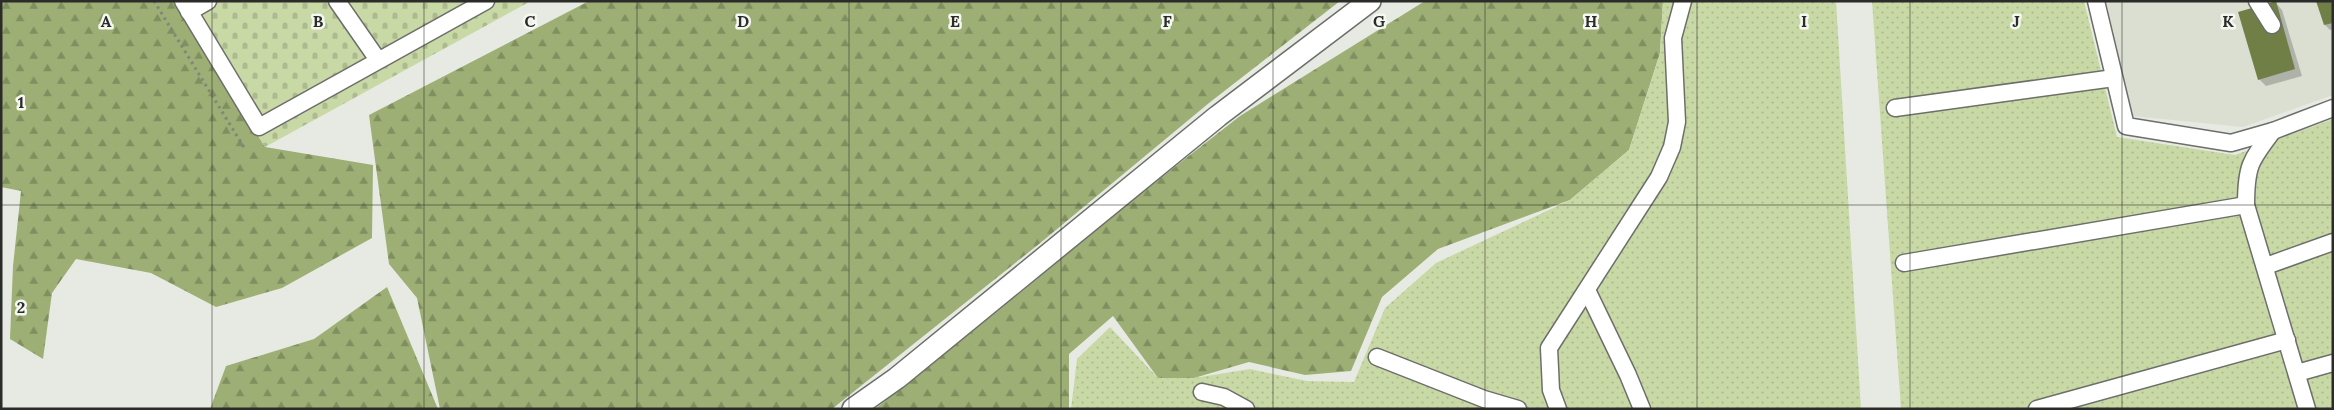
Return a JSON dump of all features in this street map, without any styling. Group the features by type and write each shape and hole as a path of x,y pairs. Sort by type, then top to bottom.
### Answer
{"main road":[{"path":"853,409 904,372 1218,116 1370,1"}],"street":[{"path":"208,1 186,7 259,127 486,1"},
{"path":"337,1 378,60"},
{"path":"1558,409 1551,390 1549,348 1659,177 1672,147 1677,122 1673,38 1683,1"},
{"path":"2096,1 2126,126 2232,143 2273,131 2333,108"},
{"path":"2257,1 2272,25"},
{"path":"1895,108 2114,78"},
{"path":"2273,131 2252,158 2246,181 2246,205 2266,266 2307,409"},
{"path":"1904,263 2246,205"},
{"path":"2266,266 2333,242"},
{"path":"1587,290 1628,374 1642,409"},
{"path":"2036,409 2287,340"},
{"path":"1377,357 1484,399 1518,409"},
{"path":"2297,373 2333,363"},
{"path":"1202,392 1224,398 1246,409"}],"path":[{"path":"154,1 245,149"}],"shaded area":[{"path":"2106,1 2333,1 2333,95 2243,127 2132,116"}],"green space":[{"path":"1,1 175,1 265,147 373,165 372,238 282,288 216,307 151,273 76,259 52,293 43,359 10,339 13,266 21,191 1,187"},
{"path":"175,1 531,1 265,147"},
{"path":"589,1 1340,1 1209,103 1039,244 832,409 440,409 417,298 389,264 369,115"},
{"path":"1425,1 1663,1 1660,53 1629,150 1570,200 1438,249 1382,297 1351,371 1305,375 1249,362 1194,378 1158,378 1113,316 1069,354 1069,409 875,409 998,311 1126,205 1240,116"},
{"path":"1663,1 1836,1 1861,409 1071,409 1077,359 1110,327 1158,378 1194,378 1250,369 1307,381 1354,382 1385,308 1436,263 1570,200 1629,150 1660,53"},
{"path":"1872,1 2084,1 2117,137 2235,155 2333,119 2333,409 1901,409"},
{"path":"387,287 438,409 210,409 226,366 314,339"}],"building":[{"path":"2276,1 2295,69 2258,80 2238,12"},
{"path":"2316,1 2333,1 2333,23 2324,25"}]}
